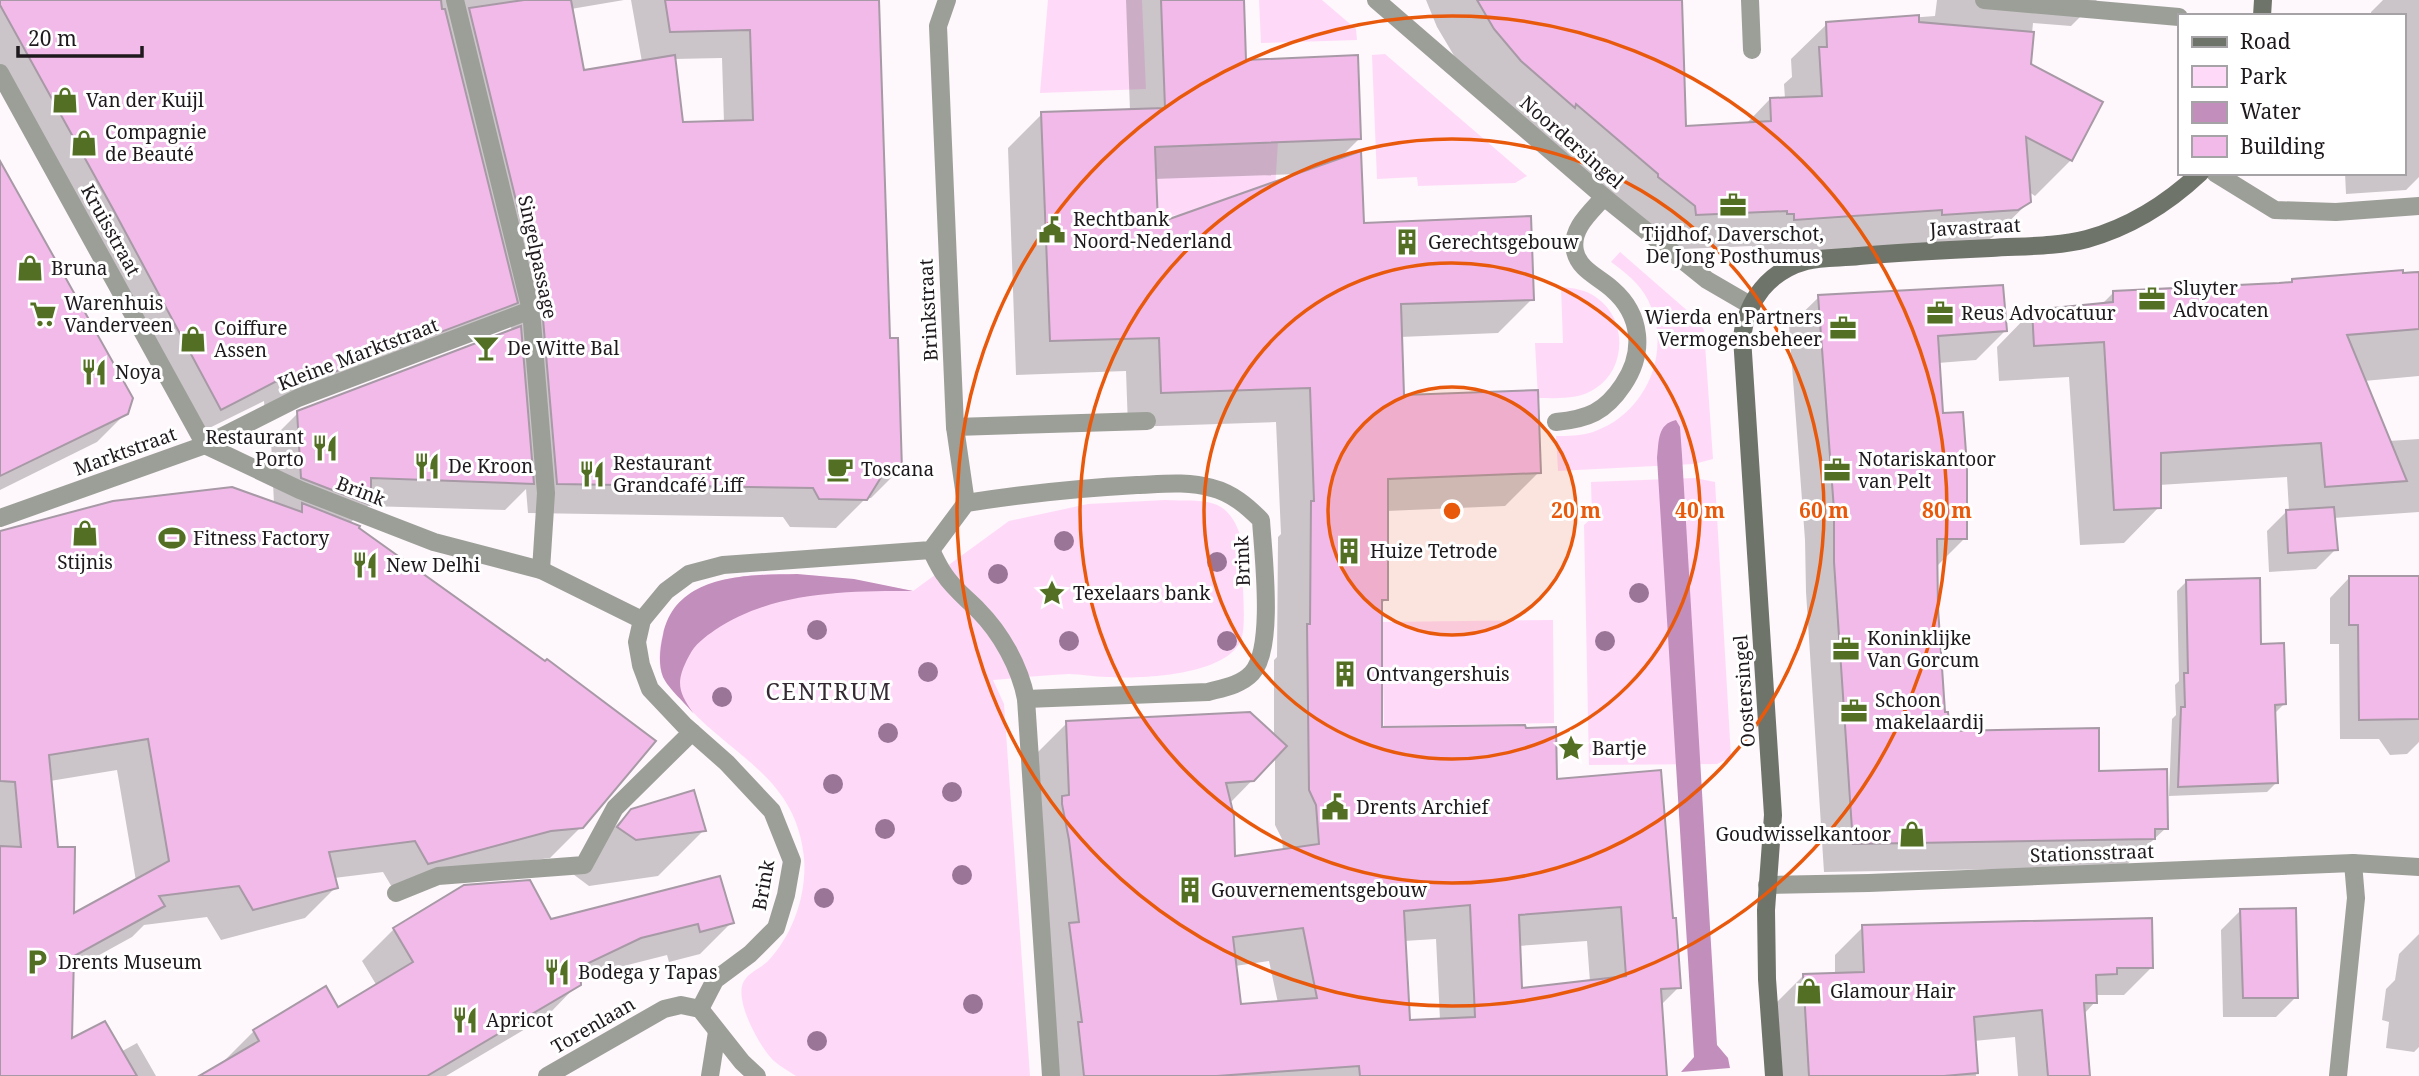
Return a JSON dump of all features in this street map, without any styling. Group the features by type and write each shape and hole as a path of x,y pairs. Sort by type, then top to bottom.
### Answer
{"main road":[{"name":"Javastraat","path":"1750,304 1763,287 1778,275 1806,261 1915,251 2039,246 2084,240 2118,229 2150,213 2178,194 2198,175"},
{"name":"Oostersingel","path":"1750,304 1742,337 1773,816 1767,885 1767,979 1774,1076"}],"street":[{"name":"Singelpassage","path":"455,0 531,310 546,494 541,570"},
{"name":"Brinkstraat","path":"947,0 938,26 955,427"},
{"name":"Noordersingel","path":"1376,0 1604,197 1707,280 1750,304"},
{"path":"1750,0 1752,50"},
{"path":"1984,0 2178,17"},
{"name":"Kruisstraat","path":"0,73 205,445"},
{"path":"2218,175 2275,210 2336,212 2419,206"},
{"path":"1556,422 1587,417 1607,405 1634,367 1638,351 1636,326 1625,303 1613,289 1580,264 1574,250 1580,224 1604,197"},
{"name":"Kleine Marktstraat","path":"205,445 298,398 531,310"},
{"path":"642,620 666,591 690,574 723,565 931,550 966,503 955,427 1147,421"},
{"name":"Marktstraat","path":"0,518 205,445 299,490"},
{"name":"Brink","path":"966,503 1087,488 1186,484 1213,488 1240,501 1261,520 1265,635 1260,663 1251,675 1236,684 1208,692 1026,699"},
{"name":"Brink","path":"299,490 434,542 541,570 642,620 637,642 641,665 650,689 727,763 772,811 792,861 776,928 750,954 715,980 700,1009"},
{"path":"931,550 944,575 978,610 1003,642 1022,680 1026,699 1051,1076"},
{"path":"396,893 438,876 584,865 615,808 692,732"},
{"path":"2338,1076 2356,898 2353,863"},
{"name":"Stationsstraat","path":"1767,885 1853,884 2353,863 2419,867"},
{"name":"Torenlaan","path":"547,1076 664,1009 681,1005 700,1009"},
{"path":"700,1009 742,1062 757,1076"},
{"path":"710,1076 718,1032"}],"green space":[{"path":"1048,0 1142,0 1146,89 1040,93"},
{"path":"1259,0 1322,0 1356,29 1357,40 1261,43"},
{"path":"1385,54 1527,176 1515,183 1418,186 1417,177 1377,179 1372,55"},
{"path":"1278,142 1275,190 1209,204 1187,215 1158,216 1155,146"},
{"path":"1620,252 1698,320 1704,330 1713,459 1694,464 1558,471 1556,436 1593,432 1628,411 1641,396 1656,359 1658,339 1655,319 1641,289 1611,262"},
{"path":"1561,287 1589,293 1607,307 1618,330 1618,356 1606,379 1589,392 1568,398 1538,398 1535,343 1563,343"},
{"path":"1695,478 1715,482 1731,757 1717,764 1589,765 1584,525 1592,518 1591,482"},
{"path":"1165,500 1210,502 1226,511 1239,532 1244,619 1241,640 1232,652 1201,668 1160,676 1102,677 1069,674 993,680 1004,704 1030,1076 796,1076 782,1067 768,1055 755,1035 745,1011 742,989 746,978 777,951 797,913 804,872 798,829 788,806 774,786 699,719 664,679 659,660 662,639 665,627 681,602 706,586 739,577 776,574 852,580 913,591 1009,521 1088,504"},
{"path":"1553,620 1554,723 1384,726 1382,622"}],"water":[{"path":"1676,420 1680,427 1682,455 1717,1045 1728,1058 1730,1068 1681,1072 1694,1057 1657,458 1662,430 1665,425"},
{"path":"797,574 854,579 913,591 811,596 761,607 737,617 700,641 685,665 680,686 684,699 694,714 669,686 661,672 661,645 670,615 683,599 716,582 736,577"}],"building":[{"path":"0,0 441,0 518,303 294,387 292,373 221,410 0,5"},
{"path":"524,0 571,0 584,70 675,55 683,122 753,120 750,30 670,32 665,0 879,0 890,338 898,338 902,470 885,471 867,500 819,499 813,488 557,484 542,307 469,8"},
{"path":"1161,0 1244,0 1246,60 1358,55 1361,139 1155,147 1158,223 1361,151 1364,223 1531,216 1534,300 1401,304 1404,395 1538,390 1541,473 1388,479 1388,600 1382,600 1382,727 1556,727 1557,779 1661,770 1681,988 1661,989 1667,1076 1360,1076 1359,1066 1217,1076 1084,1076 1078,1022 1082,1022 1069,923 1079,922 1062,804 1062,796 1069,795 1066,721 1250,712 1287,746 1254,781 1226,783 1234,816 1235,856 1319,844 1316,805 1309,790 1307,624 1310,624 1311,501 1314,501 1310,388 1161,393 1159,338 1050,341 1041,112 1165,108","holes":["1470,905 1475,1017 1410,1020 1404,911","1621,907 1626,976 1522,988 1519,915","1303,928 1317,998 1241,1004 1233,937"]},
{"path":"1477,0 1682,0 1686,126 1771,121 1770,98 1822,96 1819,47 1827,47 1826,22 1919,15 1919,22 2034,32 2031,64 2103,102 2072,161 2026,137 2031,202 2018,210 1942,215 1942,210 1794,220 1794,214 1787,214 1787,211 1696,215 1695,206 1576,104 1575,108 1521,61 1494,29"},
{"name":"Warenhuis Vanderveen","path":"0,161 133,398 128,414 0,476"},
{"path":"2403,270 2403,273 2419,272 2419,329 2347,335 2407,481 2325,487 2321,443 2161,453 2161,508 2114,510 2104,342 2034,346 2032,310 2113,302 2113,291 2279,283 2292,282 2292,279"},
{"path":"2003,285 2007,331 1938,336 1943,413 1963,412 1967,466 1967,539 1937,539 1938,608 1945,712 1948,712 1950,731 2099,728 2099,771 2167,769 2168,829 2155,829 2155,839 1853,844 1834,562 1834,510 1818,295"},
{"path":"521,326 534,484 371,478 371,505 301,478 297,411"},
{"path":"232,487 302,512 302,503 360,526 359,528 545,661 547,659 656,741 583,828 551,831 428,864 415,841 329,852 338,888 253,910 239,886 159,896 165,906 74,956 72,1038 105,1021 137,1076 0,1076 0,846 21,847 15,782 0,781 0,531 113,501","holes":["148,739 169,861 74,913 75,847 58,847 49,755"]},
{"path":"2334,507 2338,550 2288,553 2286,510"},
{"path":"2349,576 2419,576 2419,719 2359,720 2358,625 2349,625"},
{"path":"2260,578 2261,644 2284,643 2286,704 2275,705 2278,783 2178,787 2181,707 2185,707 2184,673 2188,673 2186,580"},
{"path":"694,790 706,831 636,840 617,827 631,809"},
{"path":"720,876 734,923 700,932 698,924 641,938 580,967 581,985 427,1076 199,1076 259,1041 253,1030 326,986 338,1007 413,962 393,928 464,885 530,880 551,919"},
{"path":"2296,908 2298,998 2243,998 2240,909"},
{"path":"2152,918 2153,968 2117,968 2117,974 2096,975 2097,1003 2084,1003 2090,1076 2048,1076 2042,1010 1974,1017 1978,1073 1944,1076 1809,1076 1803,974 1864,972 1862,925"}],"place":[{"name":"Van der Kuijl","path":"65,100"},
{"name":"Compagnie de Beauté","path":"84,143"},
{"name":"Tijdhof, Daverschot, De Jong Posthumus","path":"1733,205"},
{"name":"Rechtbank Noord-Nederland","path":"1052,230"},
{"name":"Gerechtsgebouw","path":"1407,242"},
{"name":"Bruna","path":"30,268"},
{"name":"Sluyter Advocaten","path":"2152,299"},
{"name":"Reus Advocatuur","path":"1940,313"},
{"name":"Warenhuis Vanderveen","path":"43,314"},
{"name":"Wierda en Partners Vermogensbeheer","path":"1843,328"},
{"name":"Coiffure Assen","path":"193,339"},
{"name":"De Witte Bal","path":"486,348"},
{"name":"Noya","path":"94,372"},
{"name":"Restaurant Porto","path":"325,448"},
{"name":"De Kroon","path":"427,466"},
{"name":"Toscana","path":"840,469"},
{"name":"Notariskantoor van Pelt","path":"1837,470"},
{"name":"Restaurant Grandcafé Liff","path":"592,474"},
{"name":"Stijnis","path":"85,533"},
{"name":"Fitness Factory","path":"172,538"},
{"name":"Huize Tetrode","path":"1349,551"},
{"name":"New Delhi","path":"365,565"},
{"name":"Texelaars bank","path":"1052,593"},
{"name":"Koninklijke Van Gorcum","path":"1846,649"},
{"name":"Ontvangershuis","path":"1345,674"},
{"name":"Schoon makelaardij","path":"1854,711"},
{"name":"Bartje","path":"1571,748"},
{"name":"Drents Archief","path":"1335,807"},
{"name":"Goudwisselkantoor","path":"1912,834"},
{"name":"Gouvernementsgebouw","path":"1190,890"},
{"name":"Drents Museum","path":"37,962"},
{"name":"Bodega y Tapas","path":"557,972"},
{"name":"Glamour Hair","path":"1809,991"},
{"name":"Apricot","path":"465,1020"}],"district":[{"name":"CENTRUM","path":"829,692"}]}
